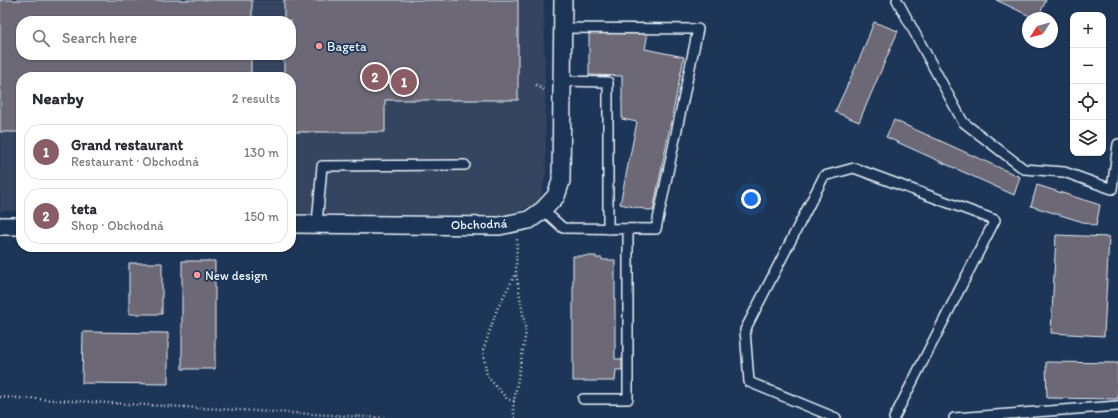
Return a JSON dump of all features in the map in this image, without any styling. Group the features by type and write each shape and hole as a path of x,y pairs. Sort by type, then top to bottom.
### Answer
{"street":[{"name":"Obchodná","path":"296,224 499,226 529,220 543,210 556,196 561,181 563,0"},
{"path":"0,226 16,226"}],"lane":[{"path":"897,0 962,122 1024,169 1064,172 1112,189 1118,144"},
{"path":"543,210 563,228 656,229 698,29 562,28"},
{"path":"562,81 608,82 608,229"},
{"path":"317,224 322,166 465,165"},
{"path":"836,418 749,382 745,330 824,176 854,168 995,220 894,418"},
{"path":"583,399 628,399 628,229"},
{"path":"954,418 1118,406"}],"path":[{"path":"516,418 513,409 526,332 516,273 517,222"},
{"path":"514,401 507,399 487,376 483,351 497,309 516,273"},
{"path":"0,397 386,418"}],"shaded area":[{"path":"0,0 544,0 546,173 540,200 511,216 296,213 296,72 16,72 16,211 0,211"}],"building":[{"path":"0,0 252,0 252,16 16,16 16,60 251,60 251,72 16,72 16,132 0,132"},
{"path":"284,0 518,0 518,100 385,100 385,132 296,132 296,72 284,72 284,60 296,60 296,16 284,16"},
{"path":"996,0 1046,0 1041,12 1022,12"},
{"path":"874,22 898,31 859,122 835,112 862,53"},
{"path":"589,33 648,33 645,49 684,57 653,211 620,204 637,122 622,119 622,76 589,75"},
{"path":"894,120 1020,177 1014,195 886,137"},
{"path":"1037,185 1100,205 1096,226 1031,206"},
{"path":"1056,235 1109,237 1104,336 1051,333"},
{"path":"573,256 596,256 596,258 602,258 602,260 615,260 615,359 622,359 622,370 616,370 615,381 573,381"},
{"path":"182,261 215,261 215,369 182,369"},
{"path":"129,263 162,263 162,314 129,314"},
{"path":"83,332 168,333 168,384 82,383"},
{"path":"1046,362 1118,363 1118,399 1047,398"}],"place":[{"name":"Bageta","path":"319,46"},
{"name":"teta","path":"375,77"},
{"name":"Grand restaurant","path":"404,82"},
{"name":"New design","path":"197,275"}]}
